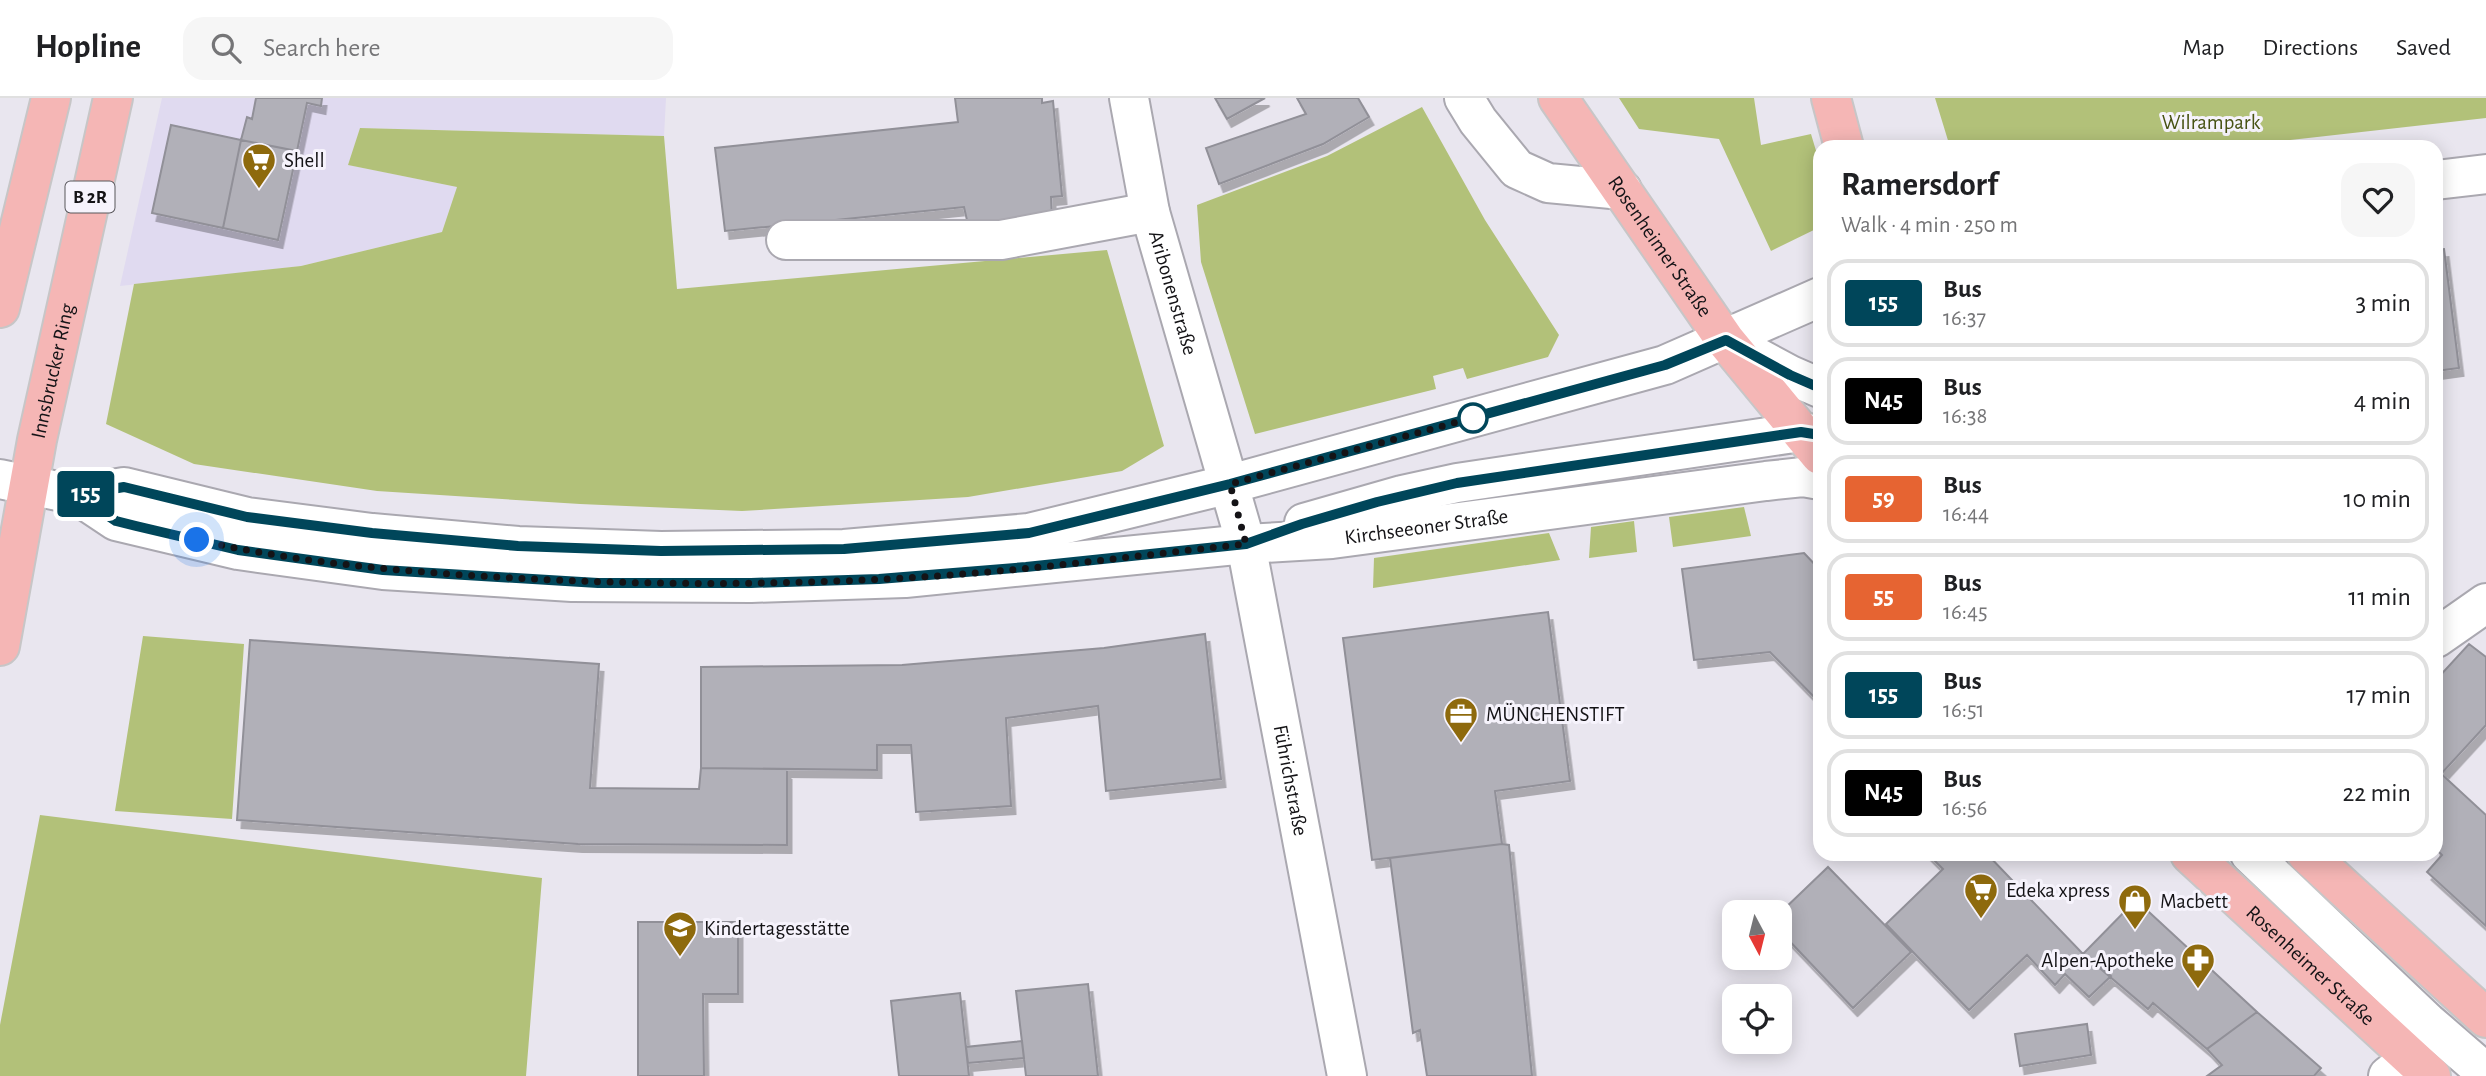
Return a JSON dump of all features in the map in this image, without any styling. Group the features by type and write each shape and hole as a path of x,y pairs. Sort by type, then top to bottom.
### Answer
{"main road":[{"path":"0,307 51,98"},
{"name":"Innsbrucker Ring","path":"0,646 15,483 56,348 113,98"},
{"name":"Rosenheimer Straße","path":"1558,98 1726,340 1813,440"},
{"path":"1831,98 1842,140"},
{"name":"Rosenheimer Straße","path":"2197,861 2410,1070"},
{"path":"2315,861 2486,1018"}],"street":[{"name":"Aribonenstraße","path":"1129,98 1150,212 1230,484"},
{"path":"1464,98 1478,121 1517,169 1548,183 1622,190"},
{"path":"2443,179 2486,174"},
{"path":"786,240 1001,240 1150,212"},
{"name":"Kirchseeoner Straße","path":"15,483 77,495 124,487 247,517 372,533 518,546 687,551 844,549 1029,533 1230,484 1665,365 1813,299"},
{"path":"1726,340 1813,385"},
{"path":"1246,544 1377,502 1457,483 1813,441"},
{"name":"Kirchseeoner Straße","path":"77,495 116,521 238,550 383,570 572,582 751,583 905,578 1246,544 1332,539 1766,481 1803,477 1813,479"},
{"name":"Führichstraße","path":"1230,484 1246,544 1347,1076"},
{"path":"2443,633 2486,604"},
{"name":"Rosenheimer Straße","path":"2257,861 2427,1022 2486,1073"}],"shaded area":[{"path":"162,98 666,98 664,136 360,128 349,165 457,187 442,232 301,266 120,286"}],"green space":[{"path":"1619,98 1754,98 1761,145 1811,134 1813,230 1771,251 1719,139 1639,129"},
{"name":"Wilrampark","path":"1935,98 2486,98 2486,118 2291,140 1948,140"},
{"path":"1422,107 1485,220 1559,335 1548,357 1467,379 1463,368 1433,376 1436,389 1255,434 1201,262 1197,205 1327,156"},
{"path":"360,128 664,136 677,289 1107,250 1164,446 1122,471 968,497 742,511 377,491 194,464 106,424 134,284 301,266 442,232 457,187 348,165"},
{"path":"1744,507 1751,536 1673,547 1669,517"},
{"path":"1634,521 1637,552 1589,558 1591,527"},
{"path":"1549,533 1560,560 1373,588 1374,558"},
{"path":"143,636 244,644 232,819 115,811"},
{"path":"40,815 542,878 526,1076 0,1076 0,1025"}],"building":[{"path":"256,98 322,98 321,106 307,103 297,151 241,140 247,117 252,119"},
{"path":"955,98 1042,98 1042,103 1053,101 1062,196 1051,197 1052,220 969,229 964,207 725,231 715,148 958,122"},
{"path":"1215,98 1265,98 1227,119"},
{"path":"1297,98 1358,98 1369,117 1323,144 1219,184 1206,148 1306,114"},
{"path":"171,125 241,140 223,228 152,213"},
{"path":"241,140 297,151 278,240 223,228"},
{"path":"2443,249 2459,368 2443,370"},
{"path":"1804,553 1813,563 1813,696 1770,652 1694,660 1682,569"},
{"name":"MÜNCHENSTIFT","path":"1548,612 1570,781 1495,791 1502,844 1372,860 1343,638"},
{"path":"1205,634 1221,779 1106,791 1098,706 1006,718 1011,806 916,812 911,745 877,745 877,770 701,768 701,667 902,665 1104,648"},
{"path":"250,640 599,664 590,788 699,789 701,768 787,769 787,845 578,844 237,820"},
{"path":"2469,644 2486,657 2486,725 2443,772 2443,672"},
{"path":"2443,775 2486,815 2486,926 2427,872 2437,861 2443,861"},
{"path":"1509,845 1532,1076 1427,1076 1420,1030 1413,1033 1390,858"},
{"path":"1935,861 1994,861 2083,954 2111,976 2089,997 2065,974 2055,985 2027,955 1969,1010 1886,924 1943,869"},
{"path":"1828,867 1911,952 1853,1008 1792,944 1792,902"},
{"path":"2136,900 2257,1012 2207,1049 2153,1003 2148,1009 2083,954"},
{"path":"638,922 738,922 738,994 703,994 704,1076 638,1076"},
{"path":"1088,984 1098,1076 1026,1076 1016,991"},
{"path":"960,993 969,1076 899,1076 891,1001"},
{"path":"2257,1012 2321,1068 2314,1076 2207,1076 2222,1065 2207,1049"},
{"path":"2087,1024 2091,1055 2020,1066 2015,1034"},
{"path":"1022,1041 1024,1058 968,1063 966,1047"}],"bus line":[{"name":"155","path":"1813,385 1726,340 1665,365 1230,484 1029,533 844,549 661,551 518,546 372,533 247,517 124,487 77,495 116,521 136,526 238,550 383,570 598,583 751,583 879,579 1246,544 1377,502 1457,483 1801,432 1813,434"}],"place":[{"name":"Shell","path":"259,190"},
{"name":"MÜNCHENSTIFT","path":"1461,744"},
{"name":"Edeka xpress","path":"1981,920"},
{"name":"Macbett","path":"2135,931"},
{"name":"Kindertagesstätte","path":"680,958"},
{"name":"Alpen-Apotheke","path":"2198,990"}],"route":[{"path":"197,540 238,550 383,570 572,582 677,584 905,578 1026,567 1246,544 1230,484 1483,415 1473,418"}]}
